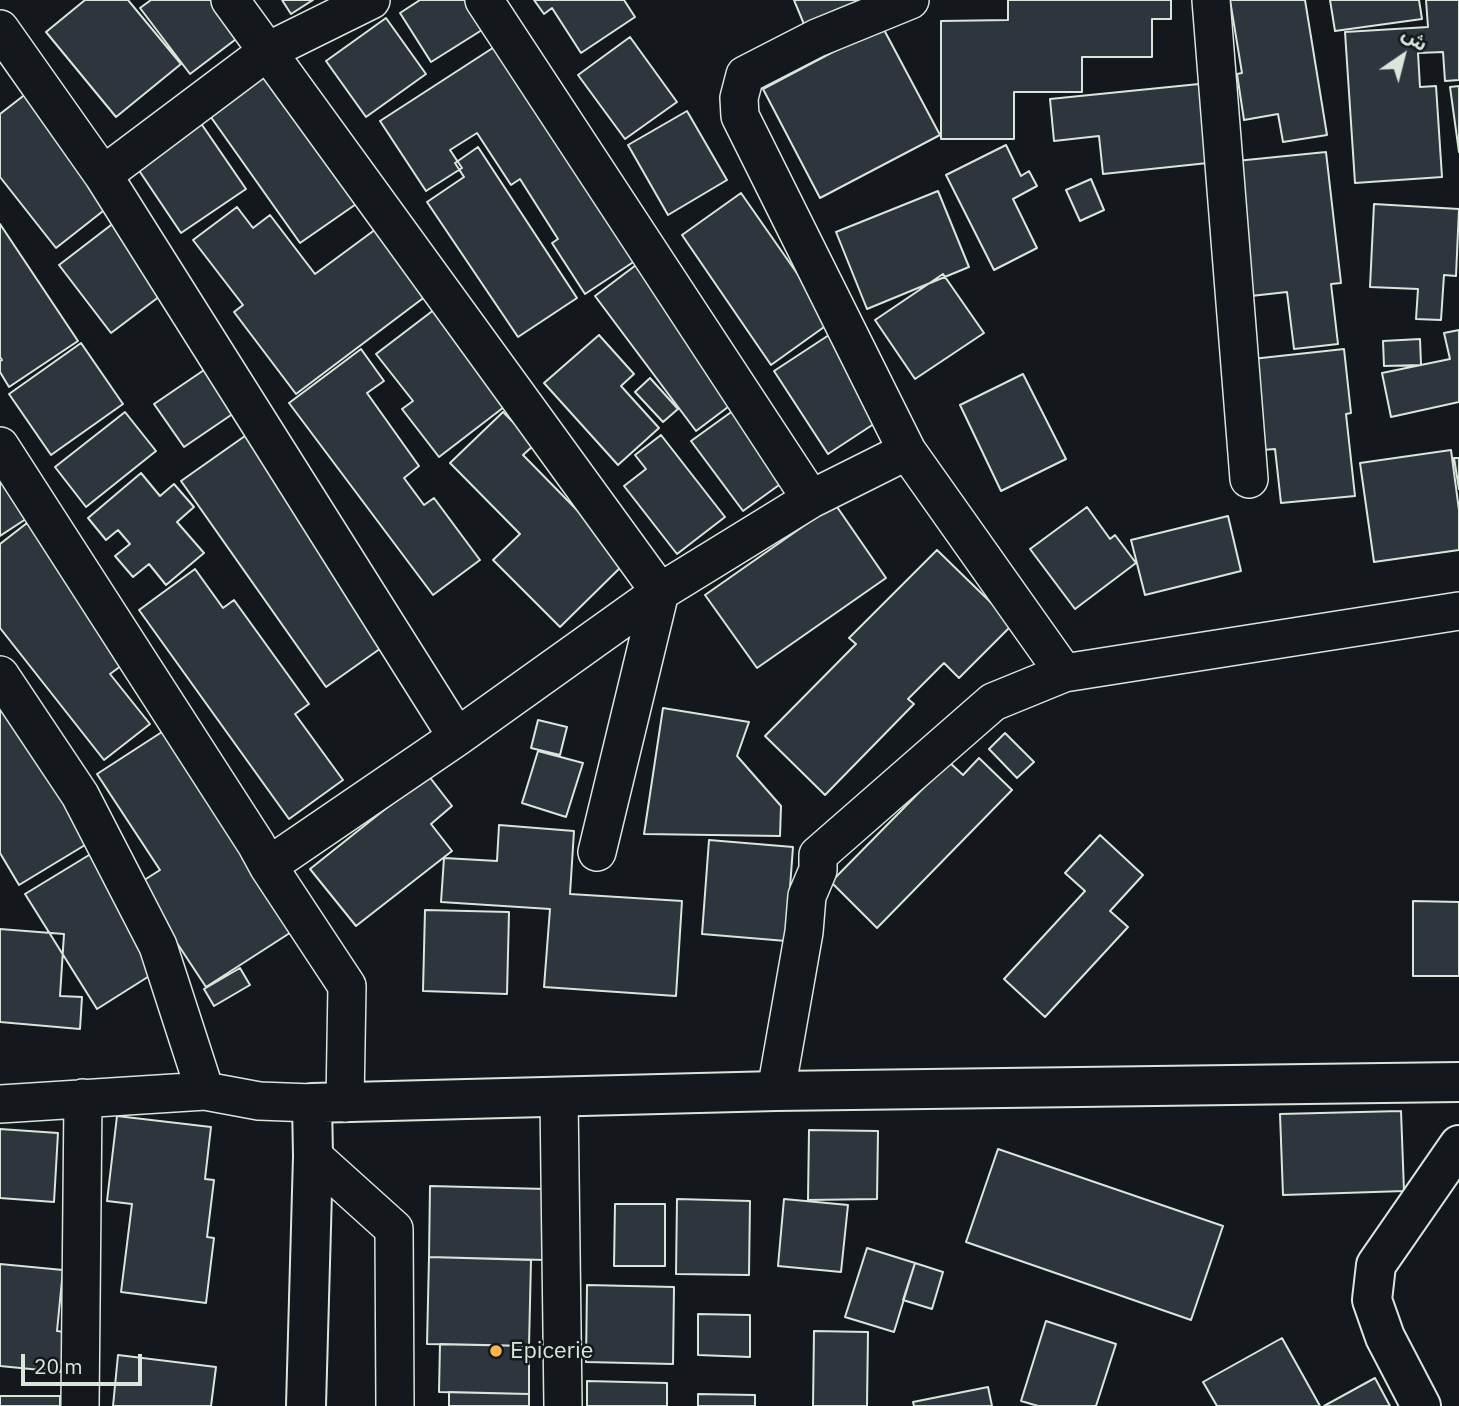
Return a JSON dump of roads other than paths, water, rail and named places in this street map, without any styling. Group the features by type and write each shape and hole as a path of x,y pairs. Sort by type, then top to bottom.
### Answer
{"street":[{"path":"0,16 12,0"},
{"path":"230,0 660,592 597,852"},
{"path":"103,175 268,51 371,0"},
{"path":"484,0 811,499"},
{"path":"910,0 817,38 746,75 738,97 740,116 907,451 1064,673"},
{"path":"1211,0 1249,479"},
{"path":"0,29 103,175 457,737"},
{"path":"0,446 346,986 328,1103 313,1156 306,1406"},
{"path":"268,866 457,737 660,592 811,499 907,451"},
{"path":"776,1091 804,932 807,896 818,870 818,855 993,702 1064,673 1459,611"},
{"path":"0,675 80,795 158,946 205,1091"},
{"path":"0,1104 205,1091 259,1101 328,1103 776,1091 1459,1082"},
{"path":"559,1097 563,1406"},
{"path":"80,1406 83,1098"},
{"path":"1421,1406 1385,1337 1372,1300 1376,1265 1459,1144"},
{"path":"313,1156 394,1229 395,1406"}],"place":[{"name":"Epicerie","path":"496,1351"}]}
